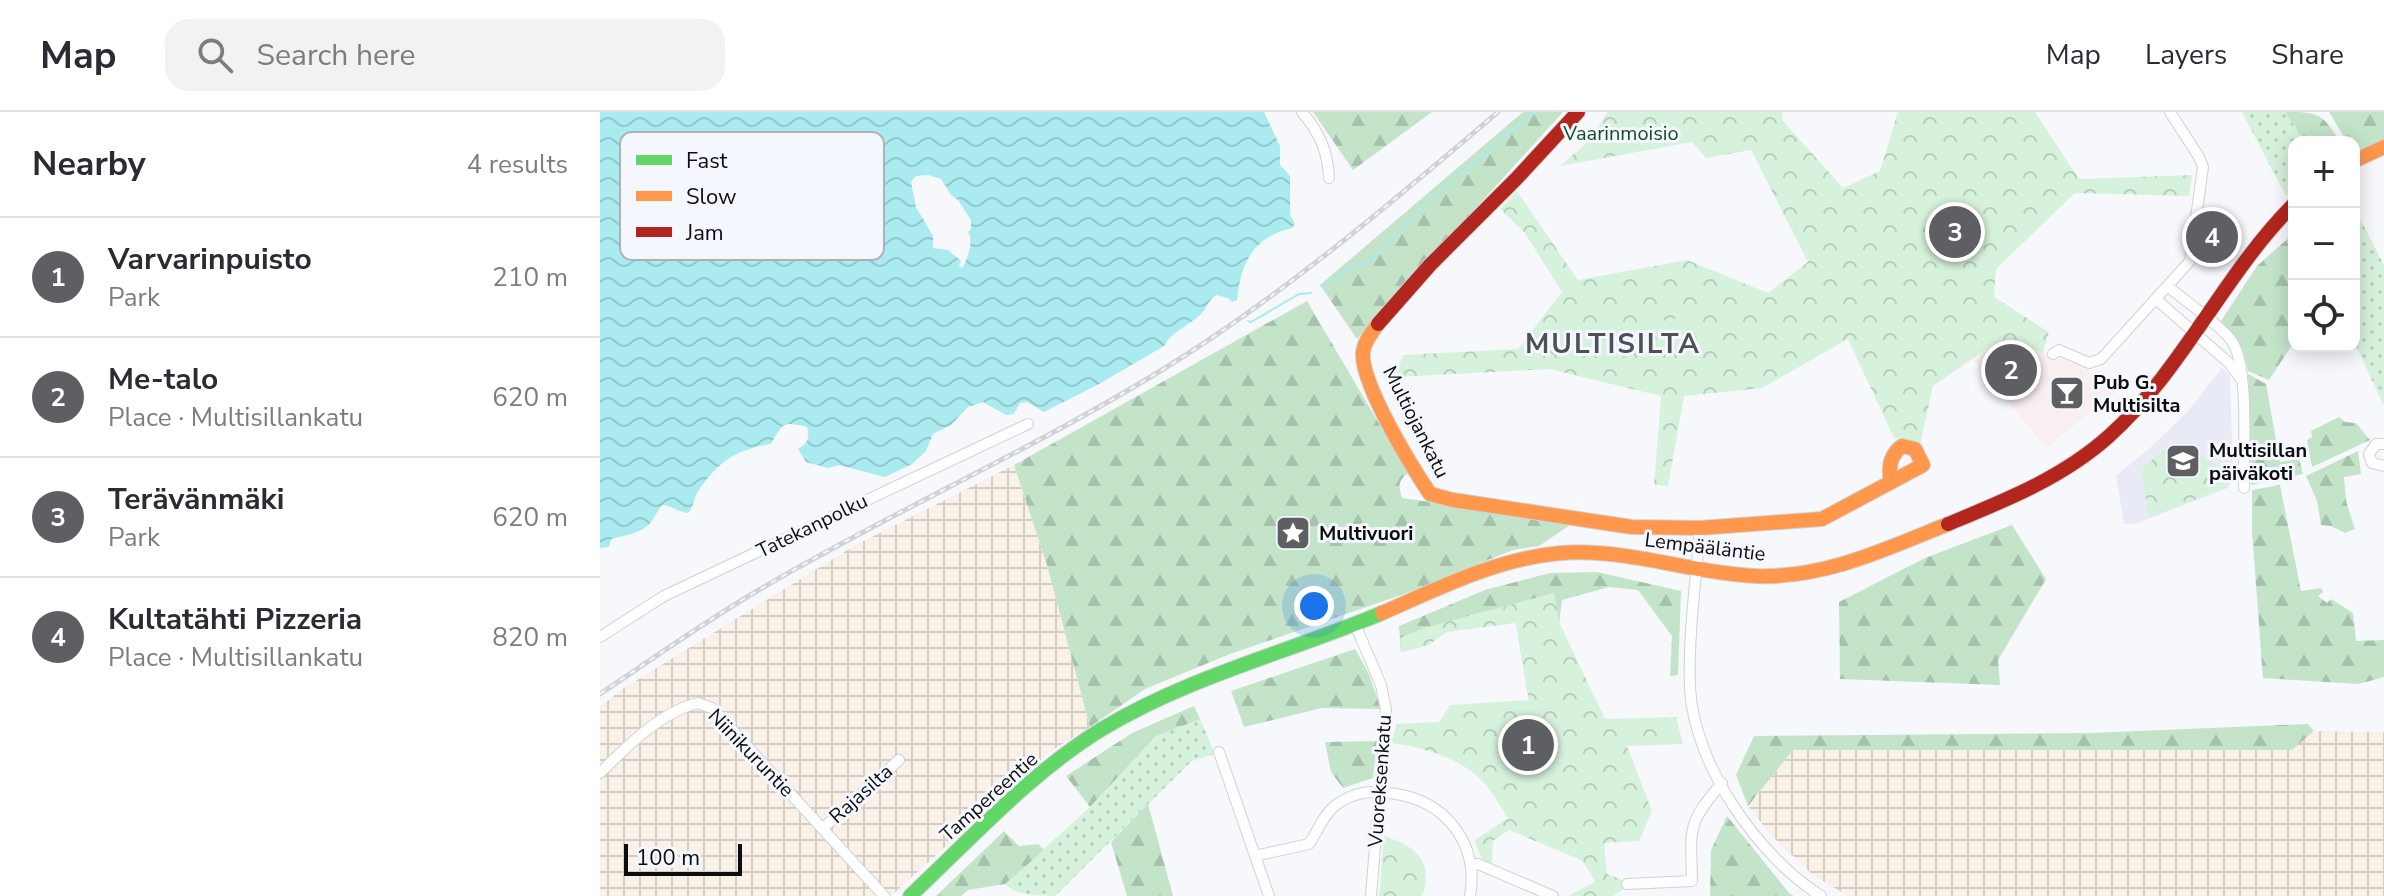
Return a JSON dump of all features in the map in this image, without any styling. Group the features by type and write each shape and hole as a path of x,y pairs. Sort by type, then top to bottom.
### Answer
{"main road":[{"name":"Multiojankatu","path":"1578,112 1433,262 1366,341 1364,361 1368,376 1430,494 1632,527 1700,528 1822,519 1891,482"},
{"path":"2360,158 2384,147"},
{"name":"Lempääläntie","path":"1098,732 1150,703 1484,572 1554,553 1610,554 1754,576 1780,576 1828,569 1882,551 2046,481 2124,426 2265,236 2290,208"},
{"name":"Tampereentie","path":"910,896 1040,776 1098,732"}],"street":[{"path":"1302,112 1321,140 1328,159 1329,178"},
{"path":"2053,354 2059,350 2094,363 2101,359 2187,267 2193,253 2204,177 2199,157 2170,112"},
{"path":"2169,287 2231,339 2237,350 2243,385 2244,488"},
{"path":"2157,300 2229,363 2243,385"},
{"name":"Tatekanpolku","path":"600,637 664,596 1028,424"},
{"path":"2384,444 2376,444 2369,454 2372,463 2384,466"},
{"path":"1700,528 1690,687 1697,726 1722,783 1758,840 1787,870 1821,896"},
{"name":"Vuoreksenkatu","path":"1355,624 1377,672 1386,703 1371,896"},
{"name":"Niinikuruntie","path":"600,773 648,731 687,705 698,703 712,708 884,896"},
{"path":"1219,752 1269,896"},
{"name":"Rajasilta","path":"823,828 899,760"},
{"path":"1627,884 1692,881 1691,826 1699,809 1722,783"},
{"path":"1255,856 1309,844 1323,818 1335,805 1361,793 1380,792 1415,798 1441,812 1461,835 1472,865 1470,896"},
{"path":"1472,865 1478,864 1553,896"}],"shaded area":[{"path":"1994,344 2025,346 2077,365 2122,387 2046,448 1974,360"},
{"name":"Multisillan päiväkoti","path":"2222,368 2230,376 2233,479 2228,488 2135,524 2124,524 2116,476 2187,412"},
{"path":"1014,465 1047,565 1090,727 1051,751 891,896 600,896 600,707 621,690 854,546"},
{"path":"2314,731 2384,732 2384,896 1848,896 1813,875 1772,836 1748,806 1793,750 2292,750"}],"green space":[{"path":"1313,112 1432,112 1353,170"},
{"path":"1523,112 1563,112 1357,339 1320,285"},
{"name":"Vaarinmoisio","path":"1608,112 1782,112 1783,121 1843,188 1880,171 1898,112 2035,112 2079,179 2192,175 2189,196 2075,193 1996,269 1994,297 2049,332 2043,353 2025,346 1994,344 1933,386 1920,445 1908,439 1894,438 1848,339 1762,388 1684,396 1668,486 1654,485 1661,396 1550,369 1395,377 1403,355 1518,349 1562,292 1525,233 1500,209 1517,191 1578,280 1687,260 1768,293 1808,262 1751,150 1706,158 1692,142 1560,166 1589,141"},
{"path":"2242,112 2285,112 2302,136 2288,136 2286,196"},
{"path":"2285,112 2318,116 2336,136 2302,136"},
{"path":"2329,112 2384,112 2384,141 2360,149 2360,136 2343,136"},
{"path":"2360,219 2384,265 2384,406 2359,352"},
{"path":"2288,239 2288,351 2269,380 2248,371 2243,350 2221,321 2257,266"},
{"path":"1307,301 1408,473 1400,484 1402,498 1573,523 1539,546 1513,550 1404,594 1230,654 1145,689 1090,727 1047,565 1014,465"},
{"path":"1683,317 1691,337 1684,346 1664,346 1663,321"},
{"path":"2248,374 2266,384 2280,462 2299,459 2303,474 2251,485"},
{"path":"2339,417 2345,422 2356,423 2370,440 2312,467 2307,440 2312,437 2311,431"},
{"path":"2192,447 2208,463 2211,460 2230,480 2227,487 2149,518 2141,472 2163,450 2175,463"},
{"path":"2358,451 2361,474 2344,477 2346,501 2355,529 2345,533 2321,525 2317,501 2306,476"},
{"path":"2280,485 2301,591 2321,588 2323,592 2318,596 2327,603 2331,599 2353,613 2356,641 2384,640 2384,677 2359,684 2263,678 2252,532 2252,490"},
{"path":"2012,525 2046,579 1998,660 2000,685 1840,679 1839,602 1925,558"},
{"path":"1597,572 1681,591 1678,675 1670,676 1672,636 1638,590 1609,587 1562,600 1559,623 1605,720 1529,701 1516,623 1496,609 1468,616 1428,645 1401,652 1399,626 1485,590 1550,573"},
{"path":"1554,593 1559,622 1605,719 1676,717 1683,744 1627,746 1652,811 1639,841 1604,843 1607,874 1623,880 1623,889 1613,896 1568,896 1595,882 1583,861 1509,830 1493,841 1492,866 1488,864 1480,855 1475,840 1508,818 1487,786 1467,769 1444,756 1392,743 1396,724 1439,722 1450,705 1529,700 1516,623 1447,632 1428,645 1401,652 1400,638 1421,629"},
{"path":"1355,649 1369,674 1381,709 1322,708 1244,727 1231,691"},
{"path":"1194,706 1200,719 1156,736 1090,807 1066,776 1132,733"},
{"path":"1200,719 1215,754 1192,761 1055,896 1021,893 1005,884 1090,807 1156,736"},
{"path":"2308,724 2314,731 2292,750 1793,750 1748,806 1736,775 1754,736 2089,733"},
{"path":"1377,741 1373,778 1343,788 1331,772 1325,742"},
{"path":"1148,804 1173,896 1127,896 1111,842"},
{"path":"1727,816 1794,896 1710,896 1711,850"},
{"path":"1004,831 1019,846 1038,844 1044,850 1005,884 968,890 961,896 936,896"},
{"path":"1384,836 1413,850 1423,861 1426,878 1421,896 1379,896"}],"water":[{"path":"600,112 1264,112 1280,146 1280,165 1290,176 1290,214 1295,224 1268,238 1251,253 1242,274 1237,300 1232,302 1216,295 1200,315 1175,333 1164,346 1044,412 1027,402 1020,403 1014,414 1006,415 983,402 968,407 951,425 933,434 926,451 912,464 885,477 839,465 828,468 806,462 798,449 807,440 807,427 785,425 771,444 738,454 721,464 699,490 688,513 663,505 643,529 611,539 609,547 600,548","holes":["928,175 941,179 971,220 968,232 970,250 962,268 959,266 961,261 948,250 933,248 933,236 916,207 911,182 916,176"]}],"waterway":[{"path":"1323,287 1346,271 1369,262 1424,205 1534,112"},
{"path":"1248,321 1299,294 1311,293"}],"railway":[{"path":"600,694 697,628 807,562 1062,428 1162,370 1293,280 1498,112"}],"traffic: fast":[{"path":"910,896 1026,786 1102,729 1135,710 1205,679 1382,613"}],"traffic: slow":[{"path":"2360,158 2384,147"},
{"path":"1378,324 1364,348 1364,366 1378,403 1430,494 1632,527 1700,528 1822,519 1923,465 1915,449 1902,446 1895,453 1890,467 1891,482"},
{"path":"1382,613 1447,584 1538,556 1586,552 1731,574 1780,576 1854,560 1948,524"}],"traffic: jam":[{"path":"1378,324 1430,265 1578,112"},
{"path":"1948,524 2052,476 2108,437 2159,382 2246,261 2290,208"}],"place":[{"name":"Terävänmäki","path":"1955,232"},
{"name":"Kultatähti Pizzeria","path":"2212,237"},
{"name":"Me-talo","path":"2011,370"},
{"name":"Pub G. Multisilta","path":"2067,393"},
{"name":"Multisillan päiväkoti","path":"2183,461"},
{"name":"Multivuori","path":"1293,533"},
{"name":"Varvarinpuisto","path":"1528,745"}],"district":[{"name":"MULTISILTA","path":"1613,344"}]}
